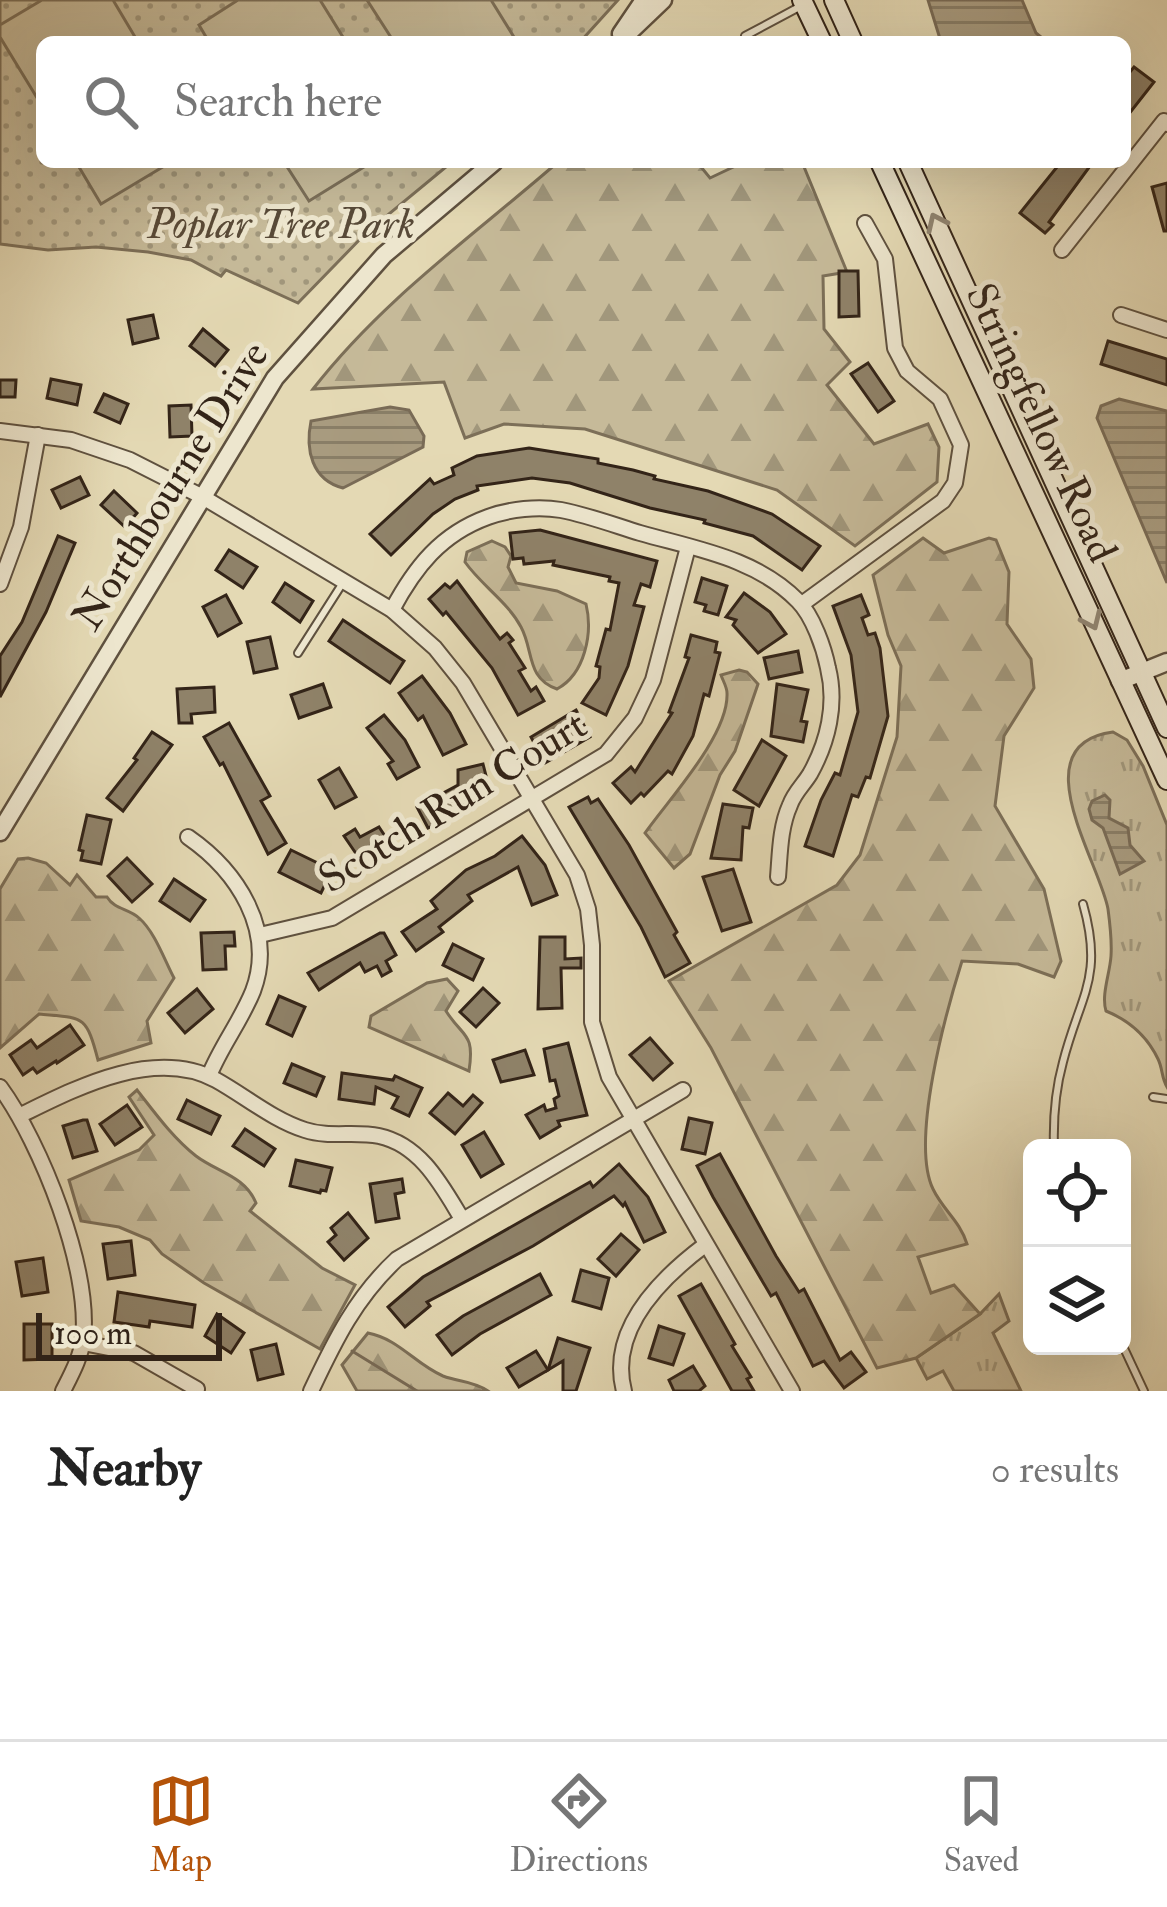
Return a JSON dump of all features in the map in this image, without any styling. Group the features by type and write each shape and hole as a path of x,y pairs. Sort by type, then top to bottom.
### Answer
{"main road":[{"path":"834,0 850,36"},
{"path":"803,2 819,36"},
{"name":"Stringfellow Road","path":"883,168 1167,780"},
{"name":"Stringfellow Road","path":"911,168 1141,673 1160,692 1167,728"}],"street":[{"path":"622,36 644,0"},
{"path":"624,36 663,0"},
{"path":"1131,163 1164,121 1167,124"},
{"name":"Northbourne Drive","path":"0,832 275,378 384,255 487,168"},
{"path":"1062,250 1127,168"},
{"path":"802,604 943,501 956,484 962,445 951,415 907,371 896,348 885,259 865,223"},
{"path":"1120,315 1167,330"},
{"path":"0,430 88,445 130,460 201,496 392,610 434,648 463,683 577,875 588,909 592,945 592,1022 609,1077 792,1391"},
{"path":"0,584 21,526 38,435"},
{"path":"392,610 435,547 491,516 558,509 736,560 802,604 829,670 832,711 818,757 790,802 781,835 778,877"},
{"name":"Scotch Run Court","path":"260,934 332,918 606,754 635,718 653,680 688,547"},
{"path":"1120,682 1167,662"},
{"path":"1130,703 1160,692"},
{"path":"188,837 213,854 234,881 260,934 254,990 209,1076"},
{"path":"21,1115 92,1082 135,1071 209,1076 306,1131 379,1136 403,1147 436,1176 462,1219"},
{"path":"0,1087 21,1115 40,1156 80,1285 82,1343 63,1391"},
{"path":"311,1391 368,1285 397,1259 683,1090"},
{"path":"624,1391 622,1358 637,1316 659,1284 705,1245"},
{"path":"82,1343 134,1353 197,1389"}],"lane":[{"path":"745,36 803,2"},
{"path":"298,653 344,581"},
{"path":"1054,1139 1057,1086 1091,981 1093,937 1083,904"},
{"path":"1153,1097 1167,1099"},
{"path":"1127,1355 1144,1391"}],"green space":[{"name":"Poplar Tree Park","path":"0,0 618,0 585,36 36,36 36,168 445,168 367,232 298,303 226,270 221,276 191,260 96,247 48,250 0,244"},
{"path":"42,0 113,0 134,36 36,36 36,96 0,37 0,25"},
{"path":"238,0 320,0 342,36 205,36 199,25"},
{"path":"367,0 491,0 513,36 390,36"},
{"path":"80,168 161,168 101,204"},
{"path":"288,168 362,168 309,201"},
{"path":"551,168 702,168 710,178 731,168 804,168 847,272 823,276 824,329 850,362 827,385 874,444 928,424 939,447 937,482 855,546 777,490 585,429 504,424 465,438 444,382 313,389 369,326"},
{"path":"923,538 944,553 989,538 996,540 1009,572 1007,624 1031,659 1034,688 1004,736 995,806 1044,889 1061,961 1054,977 1018,964 962,961 933,1076 926,1140 933,1189 967,1244 918,1257 931,1293 954,1285 980,1314 916,1358 877,1368 711,1048 669,981 837,885 860,855 897,737 901,666 873,575"},
{"path":"492,541 511,556 508,567 516,583 557,591 586,604 585,652 574,673 557,689 535,671 516,618 465,562 467,552"},
{"path":"739,670 758,684 690,854 674,868 645,833 696,766 718,728 727,693 721,675"},
{"path":"1113,732 1127,740 1143,766 1167,825 1167,1087 1148,1043 1106,1011 1111,950 1108,909 1068,781 1072,758 1086,741"},
{"path":"18,859 46,863 70,885 77,875 96,897 107,897 150,931 174,978 147,1021 151,1043 98,1060 90,1034 80,1021 39,1014 0,1048 0,889"},
{"path":"447,979 458,991 446,1011 469,1042 469,1071 369,1027 371,1016 427,983"},
{"path":"137,1090 188,1149 245,1187 256,1203 250,1211 322,1268 355,1285 320,1349 204,1283 150,1240 119,1227 81,1221 69,1180 139,1150 154,1135 129,1097"},
{"path":"999,1294 1009,1321 993,1333 1021,1391 954,1391 943,1371 927,1379 916,1358 980,1314"},
{"path":"368,1333 443,1376 488,1391 357,1391 342,1365"}],"shaded area":[{"path":"928,0 1022,0 1040,36 939,36"},
{"path":"1119,399 1167,411 1167,583 1097,418 1101,406"},
{"path":"390,407 409,410 424,436 423,447 343,488 324,478 310,453 311,421"},
{"path":"1105,795 1110,800 1109,818 1128,828 1130,845 1144,861 1120,874 1103,828 1092,820 1089,809 1092,801"}],"building":[{"path":"1134,67 1154,82 1131,111"},
{"path":"1056,168 1089,168 1045,233 1020,213"},
{"path":"1167,183 1167,231 1164,231 1152,187"},
{"path":"839,271 858,271 859,316 839,317"},
{"path":"153,315 158,338 133,344 128,320"},
{"path":"203,329 228,350 215,366 190,346"},
{"path":"1108,341 1167,359 1167,385 1101,364"},
{"path":"868,363 894,401 878,412 851,374"},
{"path":"51,379 81,385 77,405 47,398"},
{"path":"0,380 16,380 15,397 0,397"},
{"path":"104,394 128,404 120,423 95,412"},
{"path":"191,405 192,436 170,437 169,406"},
{"path":"529,448 598,459 598,463 708,491 772,514 820,546 802,570 753,536 570,483 532,478 477,486 478,490 433,514 391,555 370,534 430,479 434,484 454,475 452,468 477,456"},
{"path":"80,477 89,495 61,508 52,490"},
{"path":"114,491 137,513 125,527 101,505"},
{"path":"540,530 657,561 650,587 641,584 634,605 644,607 628,666 606,715 582,703 599,678 600,667 596,666 606,629 610,630 619,583 553,565 554,561 524,564 523,558 513,559 510,533"},
{"path":"58,536 75,543 46,612 0,697 0,656 22,622"},
{"path":"229,550 257,567 243,588 216,570"},
{"path":"702,578 727,586 718,615 695,602"},
{"path":"457,581 500,639 507,633 513,640 509,643 525,668 519,671 544,701 518,715 492,668 446,612 443,615 429,599 445,584 450,588"},
{"path":"285,583 313,601 300,622 273,602"},
{"path":"744,593 770,612 786,634 758,653 733,625 736,620 726,617"},
{"path":"226,595 241,623 218,636 203,607"},
{"path":"861,595 869,615 862,618 868,635 875,633 880,648 888,716 870,778 866,777 858,797 852,795 833,856 805,846 821,800 835,773 840,775 858,712 851,655 833,606"},
{"path":"343,620 404,661 390,683 329,641"},
{"path":"691,635 717,642 715,652 720,653 709,696 704,694 693,736 672,774 668,771 631,803 613,783 631,767 635,772 672,713"},
{"path":"270,637 277,668 254,673 247,642"},
{"path":"798,651 802,672 769,679 764,658"},
{"path":"422,676 466,744 443,755 423,716 418,720 399,693"},
{"path":"323,684 331,707 299,718 291,695"},
{"path":"777,684 808,690 801,721 807,722 803,742 771,736"},
{"path":"214,687 215,712 191,714 192,723 179,723 177,689"},
{"path":"576,710 590,737 545,763 531,737"},
{"path":"384,715 419,767 397,779 388,764 393,761 367,728"},
{"path":"229,723 270,796 261,801 286,843 268,854 223,763 220,765 204,737"},
{"path":"152,732 172,745 123,811 107,798"},
{"path":"762,740 786,756 759,806 734,790"},
{"path":"483,764 491,795 454,805 458,813 428,828 417,807 458,785 458,770"},
{"path":"339,768 356,797 335,808 319,780"},
{"path":"588,797 591,803 598,799 629,845 677,932 674,935 690,963 665,977 641,927 569,807"},
{"path":"723,804 753,808 749,828 743,827 741,860 711,858"},
{"path":"87,815 111,820 101,864 81,860"},
{"path":"379,827 385,836 357,855 344,836 355,829 360,837"},
{"path":"522,836 545,865 557,895 532,905 518,867 468,895 472,901 439,927 443,932 416,951 402,932 437,909 431,901 466,870"},
{"path":"291,850 332,870 321,893 279,872"},
{"path":"127,858 152,884 132,902 108,876"},
{"path":"733,869 751,922 722,931 703,877"},
{"path":"174,879 205,900 190,921 160,901"},
{"path":"234,932 235,946 225,946 226,969 203,970 201,933"},
{"path":"380,933 396,955 386,961 391,971 382,976 377,966 365,972 360,963 319,990 308,973"},
{"path":"540,937 565,937 565,959 581,958 581,968 561,968 562,1008 538,1009"},
{"path":"453,944 483,959 473,980 443,965"},
{"path":"483,988 499,1003 476,1027 460,1012"},
{"path":"197,989 213,1009 185,1033 168,1013"},
{"path":"279,996 305,1007 292,1036 267,1024"},
{"path":"70,1025 84,1045 37,1073 33,1068 23,1075 10,1055 31,1040 37,1048"},
{"path":"650,1038 672,1063 653,1080 630,1055"},
{"path":"568,1043 587,1115 558,1121 560,1126 540,1138 526,1115 544,1105 546,1111 556,1108 554,1099 559,1096 555,1080 550,1081 544,1049"},
{"path":"525,1050 534,1075 501,1082 493,1060"},
{"path":"292,1064 324,1077 316,1096 284,1083"},
{"path":"342,1073 393,1080 395,1076 422,1088 409,1116 392,1108 398,1097 376,1087 374,1104 339,1099"},
{"path":"448,1093 463,1106 473,1095 482,1103 455,1134 430,1113"},
{"path":"187,1100 220,1116 211,1134 178,1119"},
{"path":"127,1105 142,1127 115,1145 100,1124"},
{"path":"689,1118 712,1123 705,1154 682,1149"},
{"path":"87,1120 97,1151 73,1158 63,1126"},
{"path":"245,1129 275,1149 264,1166 233,1146"},
{"path":"484,1132 503,1164 481,1177 462,1145"},
{"path":"720,1154 776,1256 799,1292 804,1289 840,1360 851,1352 866,1372 844,1388 824,1361 813,1366 776,1293 771,1296 713,1197 697,1166"},
{"path":"296,1160 332,1168 326,1191 290,1186"},
{"path":"619,1164 648,1197 665,1232 644,1242 625,1203 623,1206 614,1196 427,1302 430,1306 405,1327 388,1307 423,1277 590,1182 593,1187"},
{"path":"402,1179 404,1192 395,1194 399,1218 376,1222 370,1184"},
{"path":"348,1213 368,1238 344,1260 328,1242 336,1235 331,1228"},
{"path":"621,1234 639,1250 616,1276 598,1259"},
{"path":"131,1241 135,1275 108,1279 103,1244"},
{"path":"43,1258 48,1292 22,1296 16,1262"},
{"path":"581,1270 609,1278 601,1309 573,1301"},
{"path":"540,1274 551,1295 452,1355 437,1335 463,1316"},
{"path":"701,1284 735,1344 754,1391 732,1391 679,1296"},
{"path":"118,1292 195,1305 192,1327 114,1322"},
{"path":"217,1314 244,1333 231,1353 205,1336"},
{"path":"24,1324 52,1324 52,1359 24,1360"},
{"path":"659,1326 684,1334 673,1365 649,1358"},
{"path":"558,1338 590,1348 576,1391 563,1391 563,1361 548,1370"},
{"path":"276,1344 283,1374 258,1380 251,1350"},
{"path":"536,1351 548,1370 519,1387 507,1368"},
{"path":"693,1366 705,1386 699,1391 674,1391 669,1380"}],"waterway":[{"path":"352,1351 417,1391"}]}
